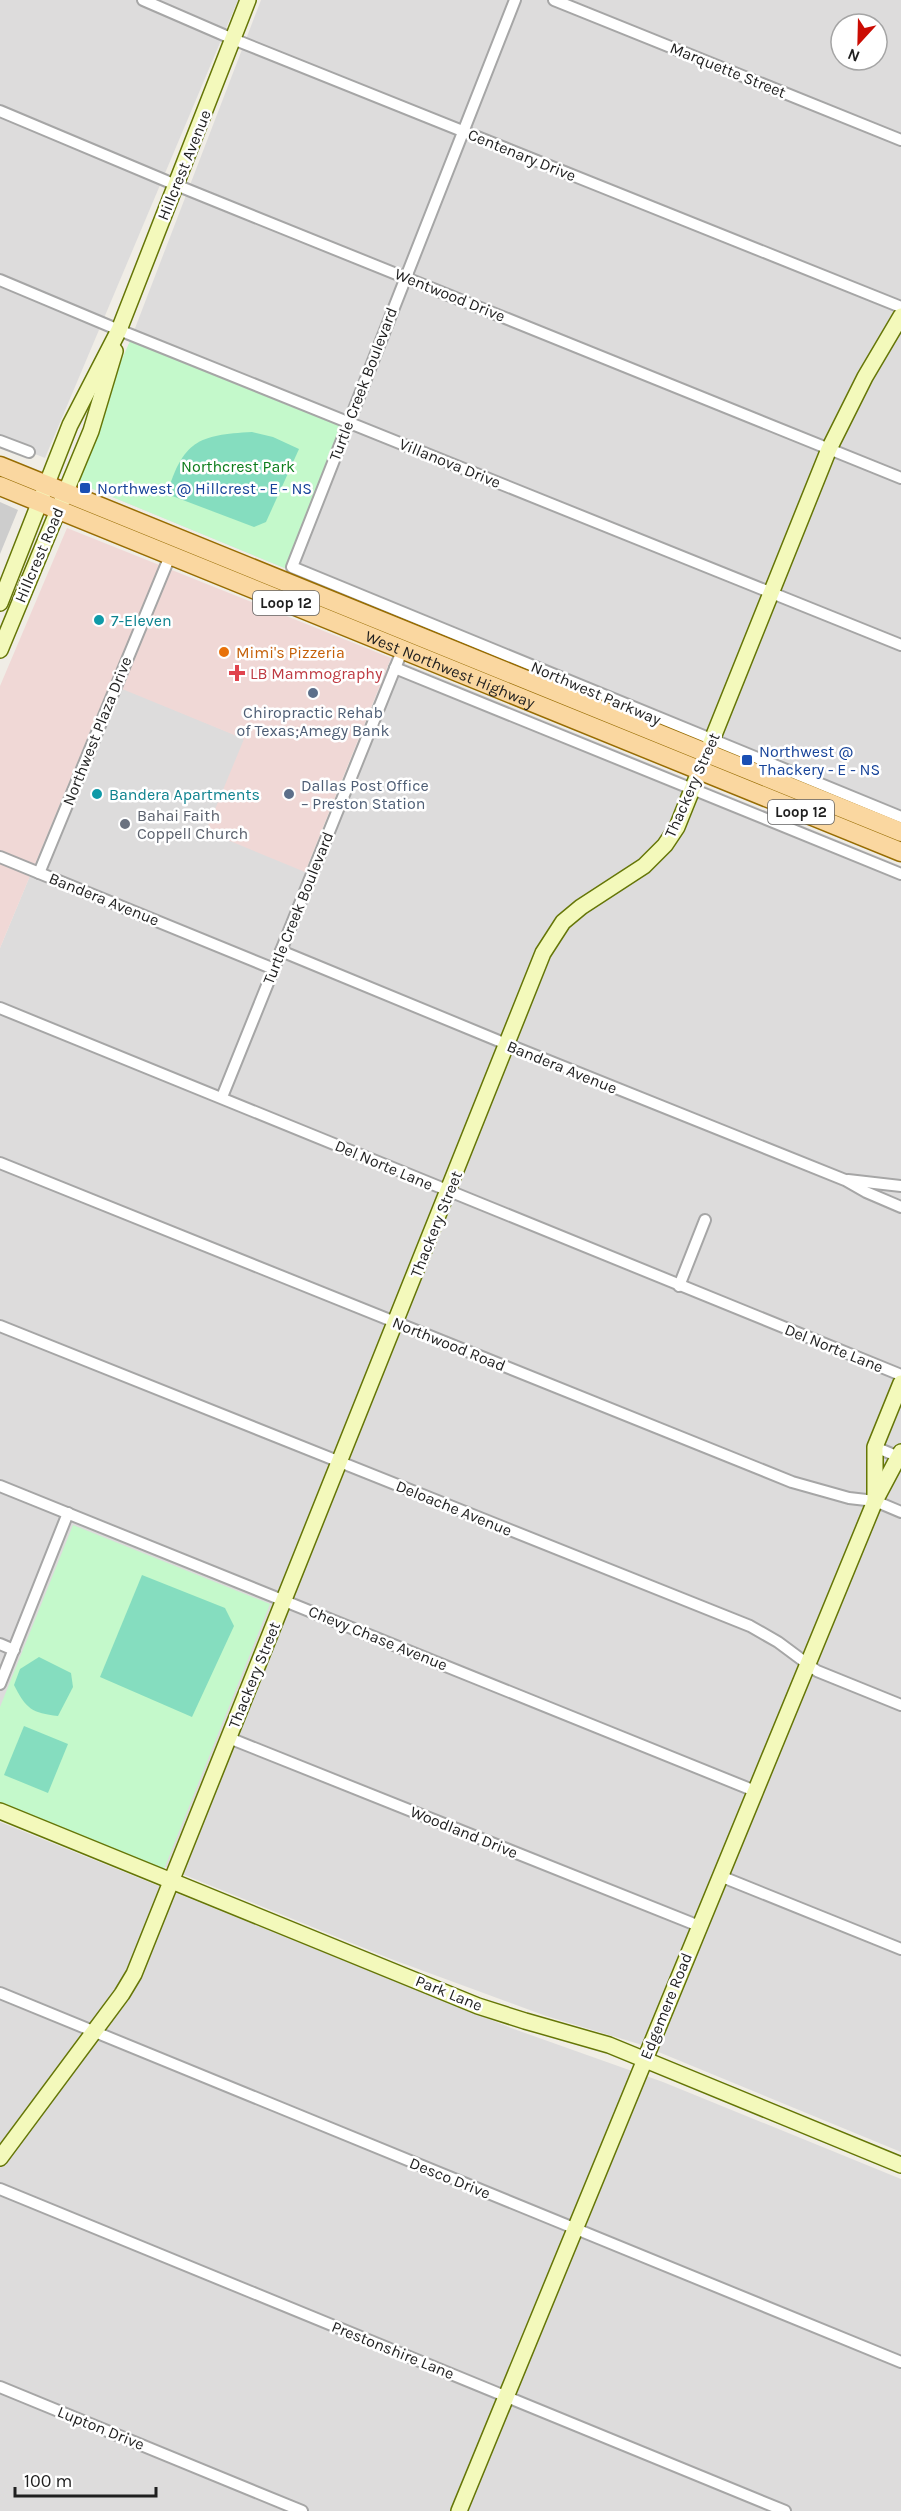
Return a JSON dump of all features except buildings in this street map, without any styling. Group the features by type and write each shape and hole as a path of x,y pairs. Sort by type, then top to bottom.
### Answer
{"main road":[{"name":"West Northwest Highway","path":"0,466 44,494 61,501 410,632 707,755 901,832"},
{"name":"West Northwest Highway","path":"0,486 44,494"},
{"name":"West Northwest Highway","path":"61,501 170,556 398,659 707,755 901,852"},
{"path":"398,659 410,632"}],"street":[{"name":"Centenary Drive","path":"143,0 233,39 901,308"},
{"name":"Hillcrest Avenue","path":"44,494 70,425 119,330 248,0"},
{"name":"Turtle Creek Boulevard","path":"292,567 515,0"},
{"name":"Marquette Street","path":"554,0 901,140"},
{"name":"Wentwood Drive","path":"0,111 176,185 901,478"},
{"name":"Villanova Drive","path":"0,280 901,645"},
{"name":"Thackery Street","path":"0,2158 95,2032 134,1974 449,1193 543,953 563,922 580,907 626,879 654,858 677,827 829,449 865,377 901,316"},
{"name":"Hillcrest Avenue","path":"61,501 90,431 115,353 119,330"},
{"path":"0,441 29,452"},
{"name":"Hillcrest Road","path":"0,603 44,494"},
{"name":"Hillcrest Road","path":"2,642 61,501"},
{"name":"Northwest Plaza Drive","path":"39,873 170,556"},
{"name":"Northwest Parkway","path":"292,567 707,755 901,817"},
{"name":"Turtle Creek Boulevard","path":"222,1098 398,659"},
{"path":"398,659 693,789 901,874"},
{"name":"Bandera Avenue","path":"0,857 274,969"},
{"name":"Bandera Avenue","path":"281,951 845,1180 901,1207"},
{"name":"Del Norte Lane","path":"0,1008 901,1376"},
{"name":"Northwood Road","path":"0,1163 792,1482 849,1498 875,1501 901,1512"},
{"name":"Bandera Avenue","path":"845,1180 901,1186"},
{"path":"679,1286 705,1220"},
{"name":"Deloache Avenue","path":"0,1326 750,1626 778,1642 816,1671 901,1705"},
{"name":"Edgemere Road","path":"875,1501 875,1447 901,1383"},
{"path":"875,1447 900,1454"},
{"name":"Edgemere Road","path":"459,2511 875,1501 900,1454"},
{"name":"Chevy Chase Avenue","path":"0,1486 755,1791"},
{"path":"0,1684 68,1513"},
{"path":"0,1644 14,1650"},
{"name":"Woodland Drive","path":"229,1737 699,1926"},
{"name":"Park Lane","path":"0,1811 502,2014 609,2045 901,2165"},
{"path":"720,1876 901,1949"},
{"name":"Desco Drive","path":"0,1992 901,2362"},
{"name":"Prestonshire Lane","path":"0,2189 785,2511"},
{"name":"Lupton Drive","path":"0,2387 302,2511"}],"shaded area":[{"path":"0,0 238,0 45,458 0,440"},
{"path":"261,0 901,0 901,813 287,569 76,482"},
{"path":"0,502 18,510 0,554"},
{"path":"67,528 391,658 305,872 206,831 244,739 110,684 0,948 0,686"},
{"path":"391,658 901,866 901,2152 639,2044 546,2016 391,1959 0,1800 0,948 110,683 245,739 306,872"},
{"path":"0,1822 511,2028 663,2082 901,2179 901,2511 0,2511"}],"green space":[{"name":"Northcrest Park","path":"130,341 343,426 287,569 76,482 111,396 113,379"},
{"path":"252,432 273,437 299,449 266,522 254,527 167,494 179,462 195,444 218,436"},
{"path":"73,1525 270,1604 164,1869 0,1804 0,1707"},
{"path":"142,1575 225,1608 234,1626 192,1717 100,1677"},
{"path":"39,1657 71,1673 73,1687 58,1716 36,1711 26,1705 14,1685 20,1669"},
{"path":"24,1726 68,1744 48,1793 4,1775"}],"place":[{"name":"Northwest @ Hillcrest - E - NS","path":"85,488"},
{"name":"7-Eleven","path":"99,620"},
{"name":"Mimi's Pizzeria","path":"224,652"},
{"name":"LB Mammography","path":"237,673"},
{"name":"Chiropractic Rehab of Texas;Amegy Bank","path":"313,693"},
{"name":"Northwest @ Thackery - E - NS","path":"747,760"},
{"name":"Bandera Apartments","path":"97,794"},
{"name":"Dallas Post Office – Preston Station","path":"289,794"},
{"name":"Bahai Faith Coppell Church","path":"125,824"}]}
